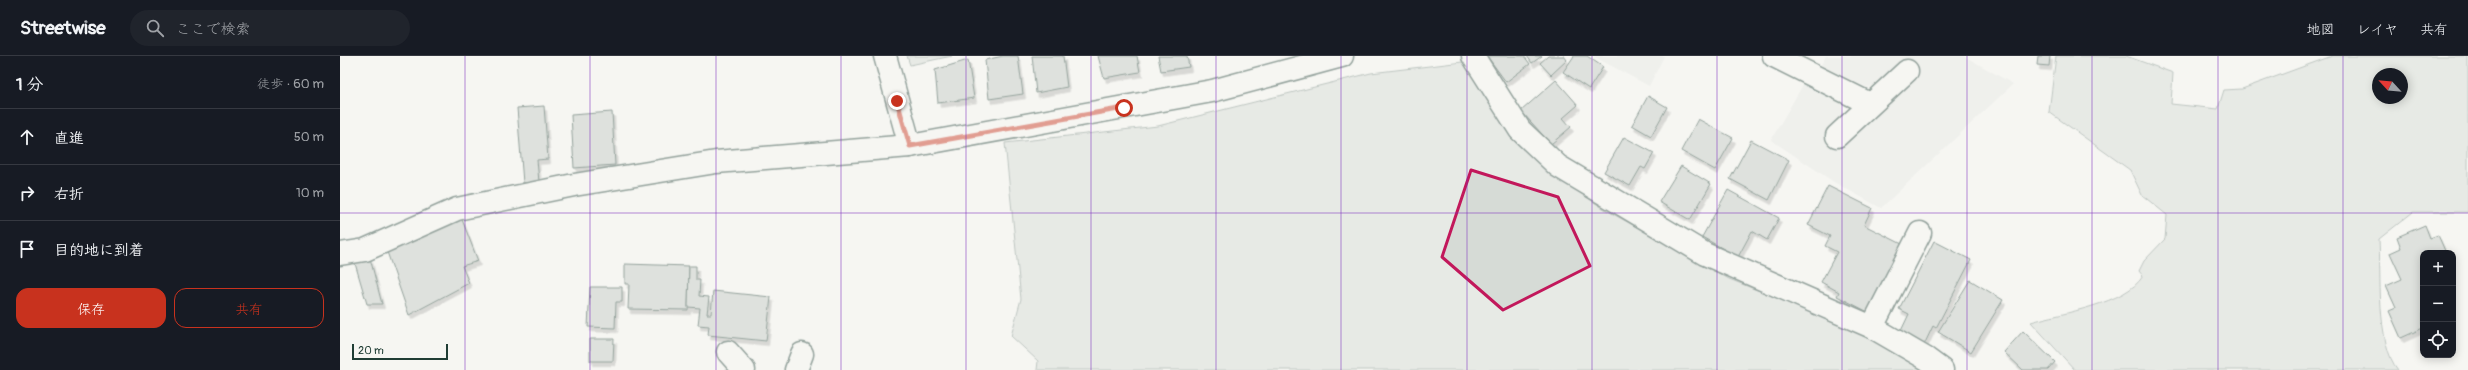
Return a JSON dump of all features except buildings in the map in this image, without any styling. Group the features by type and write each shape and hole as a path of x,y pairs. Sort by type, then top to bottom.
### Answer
{"street":[{"path":"885,56 910,146"},
{"path":"340,254 365,250 458,209 574,185 716,162 910,146 1212,91 1342,56"},
{"path":"1473,56 1520,130 1558,166 1705,254 1872,327 1927,359 1942,370"},
{"path":"1774,56 1870,104"},
{"path":"1837,136 1907,71"},
{"path":"1872,327 1920,233"},
{"path":"728,352 744,370"}],"highlighted area":[{"path":"1471,170 1558,197 1590,266 1503,310 1442,257"}],"shaded area":[{"path":"907,56 952,56 910,65"},
{"path":"1593,56 1664,56 1649,86"},
{"path":"1826,56 1964,56 2013,84 1881,208 1834,182 1771,140 1804,83 1842,102 1844,117 1829,133 1848,143 1919,77 1897,66 1878,86 1866,87 1821,65"},
{"path":"2056,56 2126,56 2173,73 2171,104 2218,109 2224,90 2242,89 2332,56 2468,56 2468,212 2413,212 2379,239 2380,289 2383,326 2386,343 2391,358 2398,370 2075,370 2031,322 2076,311 2123,294 2135,286 2143,276 2139,271 2144,261 2165,239 2167,215 2142,195 2130,170 2049,112"},
{"path":"1471,61 1553,175 1606,210 1729,279 1864,332 1924,370 1037,370 1038,361 1011,336 1021,299 1005,143 1158,126 1371,73"}],"route":[{"path":"897,101 910,146 1124,108"}]}
